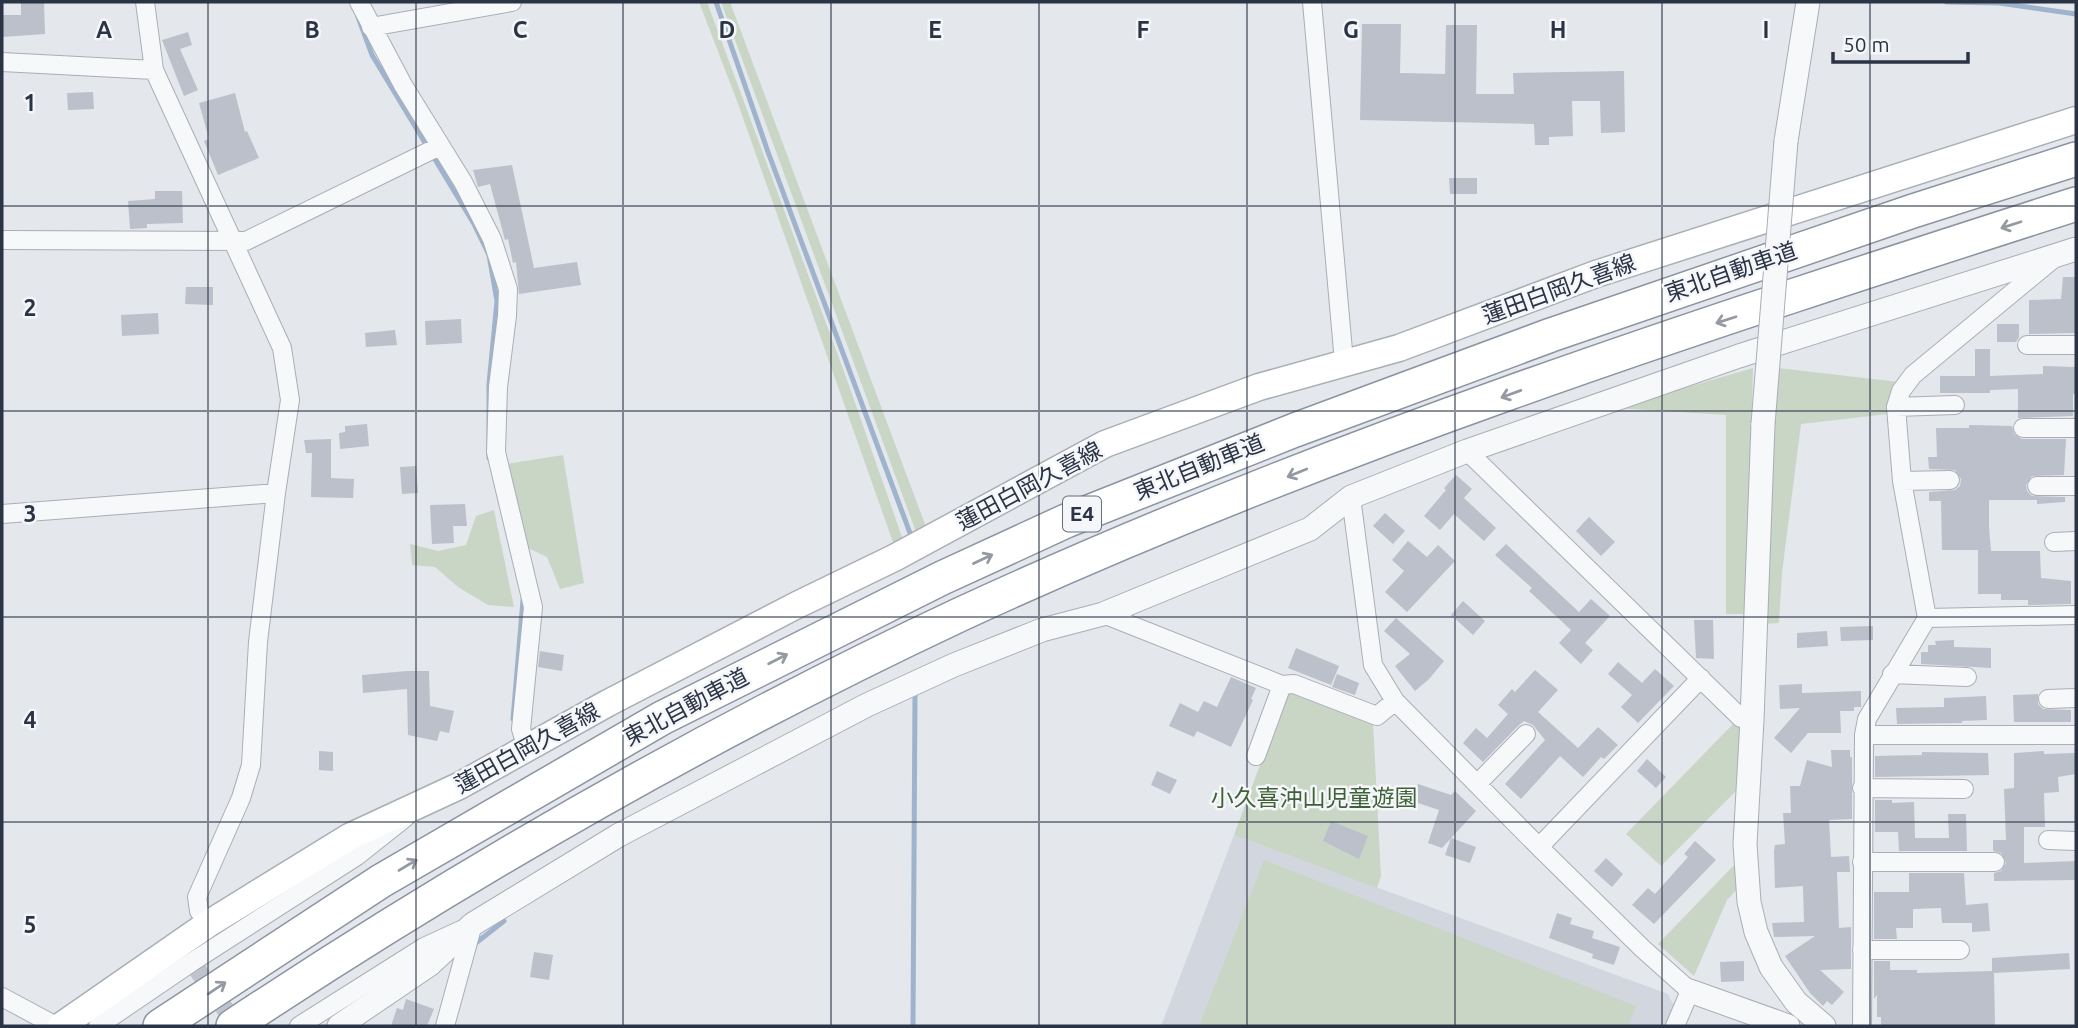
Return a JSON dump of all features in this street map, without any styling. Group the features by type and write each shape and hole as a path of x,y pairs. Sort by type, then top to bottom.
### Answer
{"highway":[{"name":"東北自動車道","path":"160,1026 381,881 662,718 942,579 1066,521 1282,435 1551,335 1887,219 2076,159"},
{"name":"東北自動車道","path":"233,1026 470,877 610,796 826,681 959,615 1294,474 1454,414 1622,354 2076,204"}],"main road":[{"name":"蓮田白岡久喜線","path":"59,1026 208,924 349,837 423,803 527,749 608,703 894,558 1105,444 1259,387 1398,348 1596,274 2076,120"}],"street":[{"path":"145,2 154,70 282,348 290,400 258,642 251,765 241,798 197,897 199,911 208,924"},
{"path":"359,2 371,27 463,182 492,239 508,289 498,387 496,452 533,607 521,729 527,749"},
{"path":"371,27 512,2"},
{"path":"1312,2 1344,362"},
{"path":"1808,2 1786,141 1763,424 1745,844 1749,902 1756,932 1771,967 1796,1002 1824,1026"},
{"path":"2,62 154,70"},
{"path":"2,240 246,242 440,146"},
{"path":"1862,1026 1861,862 1864,735 1867,719 1927,618 1902,481 1896,407 1901,391 1913,375 2067,252"},
{"path":"299,1026 424,947 473,924 619,835 867,705 995,647 1042,630 1103,614 1310,529 1351,497 1467,451 1752,352 2067,252"},
{"path":"2027,345 2076,345"},
{"path":"1896,407 1955,405"},
{"path":"2023,428 2076,428"},
{"path":"1467,451 1741,718 1752,720"},
{"path":"1902,481 1950,480"},
{"path":"2037,486 2076,486"},
{"path":"2,514 276,493"},
{"path":"1351,497 1373,665 1395,701 1539,848 1690,991 1788,1026"},
{"path":"2054,542 2076,541"},
{"path":"1103,614 1282,685 1294,684 1377,716 1395,701"},
{"path":"1927,618 2076,615"},
{"path":"1892,674 1968,677"},
{"path":"1539,848 1701,678"},
{"path":"1256,756 1282,685"},
{"path":"2048,699 2076,698"},
{"path":"1478,783 1526,734"},
{"path":"1864,735 2076,735"},
{"path":"1863,789 1964,789"},
{"path":"99,1026 192,962 357,856 423,803"},
{"path":"2048,840 2076,841"},
{"path":"1861,862 1996,862"},
{"path":"339,1026 429,965 473,924"},
{"path":"445,1026 473,924"},
{"path":"1861,950 1960,950"},
{"path":"1675,1026 1690,991"},
{"path":"2,997 59,1026"}],"shaded area":[{"path":"1234,835 1668,994 1674,1006 1665,1026 1161,1026"}],"green space":[{"path":"699,2 707,2 846,377 903,540 894,545 737,101"},
{"path":"721,2 730,2 926,527 916,532"},
{"path":"1753,368 1747,614 1726,614 1726,415 1616,408"},
{"path":"1777,368 1899,382 1888,414 1801,424 1782,573 1779,623 1764,624"},
{"path":"563,455 584,583 560,589 547,557 526,547 507,464"},
{"path":"494,510 514,607 488,605 458,587 435,567 412,565 410,544 438,551 466,545 476,516"},
{"name":"小久喜沖山児童遊園","path":"1293,689 1373,722 1381,876 1377,888 1234,835 1286,695"},
{"path":"1734,723 1745,733 1740,787 1661,866 1626,834"},
{"path":"1264,860 1636,1006 1628,1026 1199,1026"},
{"path":"1735,864 1738,888 1727,900 1694,976 1658,944"}],"building":[{"path":"21,2 44,2 45,34 2,37 2,15 21,15"},
{"path":"1362,24 1401,24 1400,73 1445,74 1446,25 1477,25 1476,94 1514,94 1513,73 1624,71 1625,132 1601,133 1600,101 1572,101 1573,136 1549,137 1549,145 1535,145 1534,124 1360,120"},
{"path":"188,32 192,45 180,49 198,90 184,96 162,40"},
{"path":"93,92 94,109 68,110 67,93"},
{"path":"235,93 245,132 247,131 259,158 218,175 204,141 209,139 199,103"},
{"path":"512,165 534,268 577,262 581,285 519,294 516,262 513,263 508,239 505,240 490,184 478,187 473,170"},
{"path":"1449,178 1477,178 1477,194 1450,194"},
{"path":"155,191 182,191 183,223 147,224 147,228 130,229 128,201 155,199"},
{"path":"2063,277 2076,277 2076,333 2029,334 2029,300 2061,299"},
{"path":"186,287 213,287 213,305 185,304"},
{"path":"158,313 159,334 122,336 121,315"},
{"path":"461,319 462,343 426,345 425,321"},
{"path":"1997,324 2019,324 2019,337 2016,342 1997,342"},
{"path":"395,330 397,345 366,347 365,333"},
{"path":"1975,349 1990,349 1990,376 2043,374 2043,366 2076,367 2073,416 2018,418 2018,389 1990,390 1990,393 1940,393 1940,376 1975,376"},
{"path":"367,424 369,446 340,449 339,433 345,432 345,426"},
{"path":"1969,425 2012,426 2014,434 2022,439 2066,439 2064,475 2032,476 2026,485 2032,496 2065,497 2065,502 2037,504 2037,500 1989,500 1989,527 1991,551 2040,551 2041,578 2071,581 2071,604 2028,605 2028,600 2001,600 2001,594 1978,594 1978,550 1942,550 1941,501 1929,501 1929,492 1955,490 1960,486 1961,479 1955,470 1929,469 1928,457 1937,457 1936,428 1969,428"},
{"path":"331,439 331,478 354,479 353,498 311,497 312,453 306,453 304,440"},
{"path":"416,466 418,493 402,494 400,467"},
{"path":"1456,475 1472,489 1464,498 1496,528 1484,541 1454,514 1440,530 1424,516"},
{"path":"465,504 467,526 453,526 454,543 432,544 430,505"},
{"path":"1385,513 1405,531 1393,544 1373,526"},
{"path":"1589,517 1615,542 1601,556 1576,531"},
{"path":"1408,541 1427,557 1438,545 1455,561 1407,612 1385,592 1404,571 1392,560"},
{"path":"1506,544 1579,612 1591,599 1610,616 1585,643 1593,650 1581,664 1559,643 1571,630 1529,591 1532,588 1495,555"},
{"path":"1463,601 1485,621 1473,635 1451,615"},
{"path":"1396,618 1444,661 1415,691 1395,666 1410,654 1384,631"},
{"path":"1694,620 1713,620 1714,659 1696,658"},
{"path":"1873,626 1873,640 1841,641 1840,627"},
{"path":"1827,631 1828,646 1797,648 1797,633"},
{"path":"1954,640 1954,647 1991,648 1991,668 1921,664 1921,652 1928,652 1928,645 1936,645 1935,641"},
{"path":"1296,648 1339,666 1331,685 1288,668"},
{"path":"540,651 564,655 562,671 538,667"},
{"path":"1618,662 1642,683 1655,669 1674,686 1638,723 1621,707 1632,695 1608,674"},
{"path":"1535,670 1558,690 1538,712 1578,748 1598,727 1618,745 1604,759 1601,757 1583,777 1560,756 1521,799 1505,784 1545,740 1533,725 1524,721 1483,762 1463,743 1476,728 1487,738 1508,714 1498,705 1512,689 1515,692"},
{"path":"429,671 430,706 454,711 449,733 440,731 437,741 408,735 407,689 363,693 362,675"},
{"path":"1337,674 1359,683 1355,695 1332,687"},
{"path":"1231,677 1256,688 1231,747 1197,731 1194,737 1169,726 1180,703 1198,712 1204,701 1217,707"},
{"path":"1802,684 1802,693 1861,691 1861,707 1854,707 1854,711 1840,711 1841,733 1808,733 1791,753 1774,738 1800,708 1780,709 1779,685"},
{"path":"2038,694 2038,704 2043,709 2071,710 2071,722 2014,722 2013,695"},
{"path":"1986,696 1987,720 1897,724 1896,708 1944,707 1944,698"},
{"path":"1831,750 1850,750 1852,757 1852,819 1829,820 1831,857 1849,856 1850,872 1837,872 1839,928 1851,927 1851,969 1820,970 1844,992 1832,1005 1827,1001 1823,1006 1810,993 1785,956 1815,936 1774,937 1772,923 1804,922 1803,886 1775,888 1774,852 1775,845 1785,844 1783,813 1791,813 1790,786 1800,786 1807,760 1832,767"},
{"path":"319,751 333,752 333,771 319,770"},
{"path":"2044,751 2044,754 2076,753 2076,774 2058,777 2059,792 2044,793 2045,827 2024,827 2024,863 2076,861 2076,880 1994,881 1994,873 2001,871 2006,863 2001,853 1993,851 1993,840 2006,840 2004,789 2014,788 2014,753"},
{"path":"1922,752 1988,753 1989,775 1875,777 1875,756 1922,755"},
{"path":"1647,759 1666,777 1656,788 1637,771"},
{"path":"1157,771 1177,780 1170,794 1151,785"},
{"path":"1418,784 1451,795 1455,791 1476,811 1442,848 1428,843 1439,810 1412,801"},
{"path":"1875,800 1892,800 1892,803 1914,802 1915,838 1949,838 1948,814 1966,814 1967,851 1899,851 1898,832 1875,832"},
{"path":"1331,821 1368,836 1359,859 1323,841"},
{"path":"1451,838 1476,847 1470,863 1445,855"},
{"path":"1695,841 1716,860 1654,924 1632,905 1648,888 1655,894 1688,857 1684,854"},
{"path":"1606,858 1623,874 1612,887 1594,871"},
{"path":"1909,873 1964,873 1966,905 1988,903 1990,931 1972,932 1972,923 1942,923 1941,908 1913,909 1913,928 1896,928 1897,939 1874,939 1874,892 1909,892"},
{"path":"1557,913 1572,918 1570,924 1594,931 1592,938 1620,947 1614,965 1592,958 1593,954 1549,938"},
{"path":"534,952 553,955 549,980 530,977"},
{"path":"2069,953 2070,969 1994,973 1995,1026 1881,1026 1881,1017 1877,1017 1874,961 1890,961 1890,970 1917,970 1917,973 1992,971 1992,958"},
{"path":"1744,961 1744,981 1721,982 1720,962"},
{"path":"406,999 434,1009 427,1026 391,1026 397,1008 403,1010"}],"waterway":[{"path":"716,2 768,152 910,533"},
{"path":"1946,2 1999,3 2076,14"},
{"path":"358,17 372,55 474,224 489,255 497,301 489,384 489,458"},
{"path":"513,719 523,600"},
{"path":"913,1026 915,694"},
{"path":"472,946 504,921"}],"tunnel":[{"path":"192,962 237,1026"}]}
